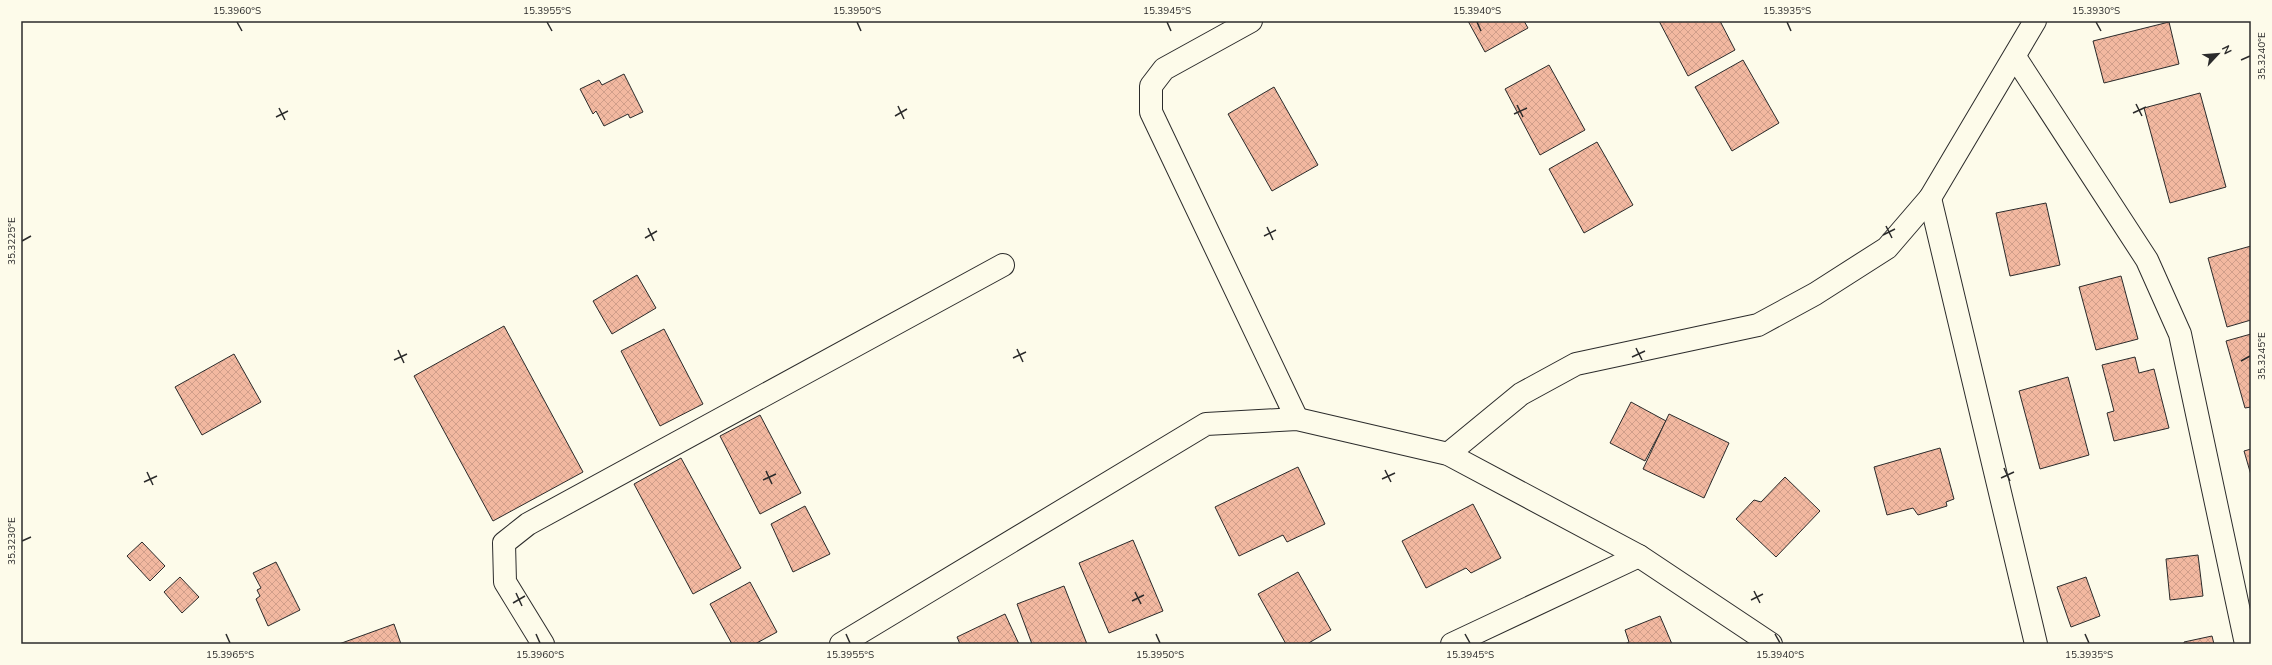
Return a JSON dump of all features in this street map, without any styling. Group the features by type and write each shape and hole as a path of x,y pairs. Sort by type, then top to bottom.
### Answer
{"street":[{"path":"1251,21 1164,69 1151,86 1151,112 1297,419"},
{"path":"1448,454 1521,394 1576,364 1758,325 1815,294 1887,248 1930,198 2035,21"},
{"path":"2015,57 2147,260 2180,334 2246,644"},
{"path":"1930,198 2036,644"},
{"path":"543,644 505,582 504,543 510,538 528,524 1003,265"},
{"path":"841,644 1206,424 1297,419 1448,454 1639,556 1771,644"},
{"path":"1452,644 1639,556"}],"building":[{"path":"1468,21 1524,21 1528,28 1485,52"},
{"path":"1659,21 1720,21 1735,50 1688,76"},
{"path":"2169,22 2179,64 2104,83 2093,41"},
{"path":"1743,60 1779,123 1732,151 1695,87"},
{"path":"1549,65 1585,130 1540,155 1505,89"},
{"path":"624,74 643,112 630,118 628,114 604,126 596,111 593,114 580,89 599,80 602,85"},
{"path":"1274,87 1318,165 1272,191 1228,114"},
{"path":"2200,93 2226,187 2170,203 2144,108"},
{"path":"1597,142 1633,205 1584,233 1549,169"},
{"path":"2046,203 2060,265 2010,276 1996,213"},
{"path":"2251,246 2251,320 2227,327 2208,258"},
{"path":"637,275 656,308 612,334 593,301"},
{"path":"2121,276 2138,339 2096,350 2079,287"},
{"path":"504,326 583,472 493,521 414,376"},
{"path":"664,329 703,404 660,426 621,351"},
{"path":"2251,334 2251,407 2245,408 2226,341"},
{"path":"234,354 261,402 202,435 175,387"},
{"path":"2135,357 2139,373 2154,369 2169,428 2114,441 2107,413 2114,411 2102,365"},
{"path":"2068,377 2089,455 2040,469 2019,391"},
{"path":"1631,402 1666,421 1645,461 1610,443"},
{"path":"1669,414 1729,443 1704,498 1643,469"},
{"path":"760,415 801,493 760,514 720,436"},
{"path":"1940,448 1954,499 1946,502 1947,506 1918,515 1913,508 1887,515 1874,467"},
{"path":"2251,449 2251,475 2244,451"},
{"path":"681,458 741,568 693,594 634,484"},
{"path":"1298,467 1325,524 1287,542 1283,535 1239,556 1215,507"},
{"path":"1785,477 1820,511 1776,557 1736,519 1754,500 1761,502"},
{"path":"1473,504 1501,558 1471,573 1466,568 1426,588 1402,541"},
{"path":"805,506 830,554 793,572 771,524"},
{"path":"1133,540 1163,611 1109,633 1079,563"},
{"path":"142,542 165,566 150,581 127,556"},
{"path":"2198,555 2203,596 2170,600 2166,559"},
{"path":"276,562 300,610 268,626 256,599 260,596 257,590 261,588 253,573"},
{"path":"1298,572 1331,630 1307,644 1286,644 1258,594"},
{"path":"180,577 199,597 182,613 164,592"},
{"path":"2086,577 2100,616 2071,627 2057,587"},
{"path":"750,582 777,632 755,644 732,644 710,604"},
{"path":"1064,586 1087,644 1032,644 1017,604"},
{"path":"1005,614 1019,644 960,644 957,637"},
{"path":"1660,616 1672,644 1625,644 1629,642 1625,630"},
{"path":"394,624 401,644 339,644"},
{"path":"2212,636 2214,644 2184,644 2184,642"}]}
